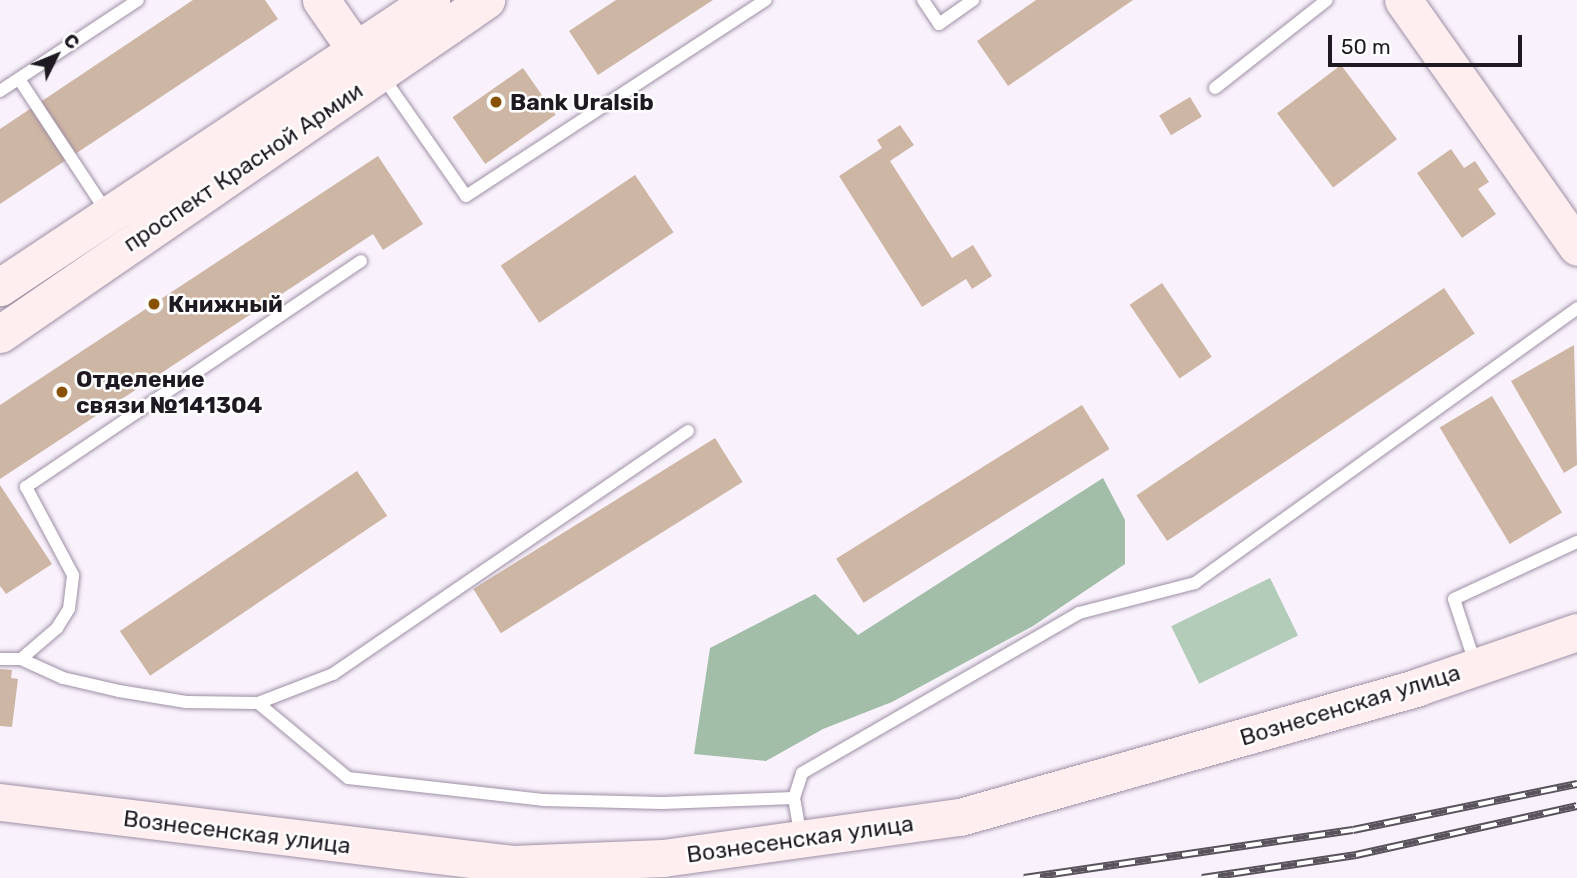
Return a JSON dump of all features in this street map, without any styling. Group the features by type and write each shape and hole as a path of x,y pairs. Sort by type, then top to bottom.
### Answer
{"main road":[{"path":"321,0 368,61"},
{"name":"проспект Красной Армии","path":"0,334 368,61 431,0"},
{"name":"проспект Красной Армии","path":"0,287 108,214 368,61 486,0"},
{"path":"1403,0 1577,247"},
{"name":"Вознесенская улица","path":"0,802 512,864 663,859 960,817 1476,667 1577,632"}],"lane":[{"path":"0,91 138,0"},
{"path":"368,61 466,196 765,0"},
{"path":"923,0 939,24 973,0"},
{"path":"1215,88 1327,0"},
{"path":"19,79 108,214"},
{"path":"21,659 57,628 69,609 74,575 26,487 361,261"},
{"path":"801,839 794,798 802,773 1079,613 1195,583 1577,308"},
{"path":"0,659 21,659 63,678 119,691 186,702 258,704 332,674 688,431"},
{"path":"1476,667 1454,598 1577,542"},
{"path":"258,704 348,778 543,800 662,803 794,798"}],"green space":[{"path":"1103,478 1125,520 1125,564 1033,626 892,702 823,729 766,761 694,754 710,648 815,594 858,635"},
{"path":"1270,578 1298,636 1199,684 1171,626"}],"building":[{"path":"193,0 265,0 278,19 0,204 0,129"},
{"path":"616,0 713,0 598,75 569,31"},
{"path":"1036,0 1133,0 1008,86 977,41"},
{"path":"1341,65 1397,139 1333,187 1277,113"},
{"path":"523,68 556,115 485,164 453,117"},
{"path":"1190,97 1202,117 1171,135 1159,116"},
{"path":"900,125 914,145 890,161 952,258 973,245 992,276 972,289 966,279 922,307 839,176 882,148 877,140"},
{"path":"1451,149 1464,168 1475,161 1489,182 1478,189 1496,214 1462,238 1417,173"},
{"path":"378,156 423,224 383,250 373,234 0,479 0,405"},
{"path":"635,175 674,232 539,323 501,266"},
{"path":"1162,283 1212,357 1179,379 1130,305"},
{"path":"1444,288 1475,334 1167,541 1136,495"},
{"path":"1574,345 1577,465 1564,473 1511,381"},
{"path":"1492,396 1562,513 1510,544 1440,427"},
{"path":"1082,405 1110,449 864,603 836,559"},
{"path":"715,438 743,482 501,633 473,589"},
{"path":"357,471 387,516 150,676 120,631"},
{"path":"0,485 52,564 6,594 0,586"},
{"path":"0,669 12,670 11,678 18,679 12,727 0,726"}],"railway":[{"path":"1024,878 1353,830 1577,784"},
{"path":"1202,878 1356,855 1577,806"}],"place":[{"name":"Bank Uralsib","path":"496,102"},
{"name":"Книжный","path":"154,304"},
{"name":"Отделение связи №141304","path":"62,392"}]}
